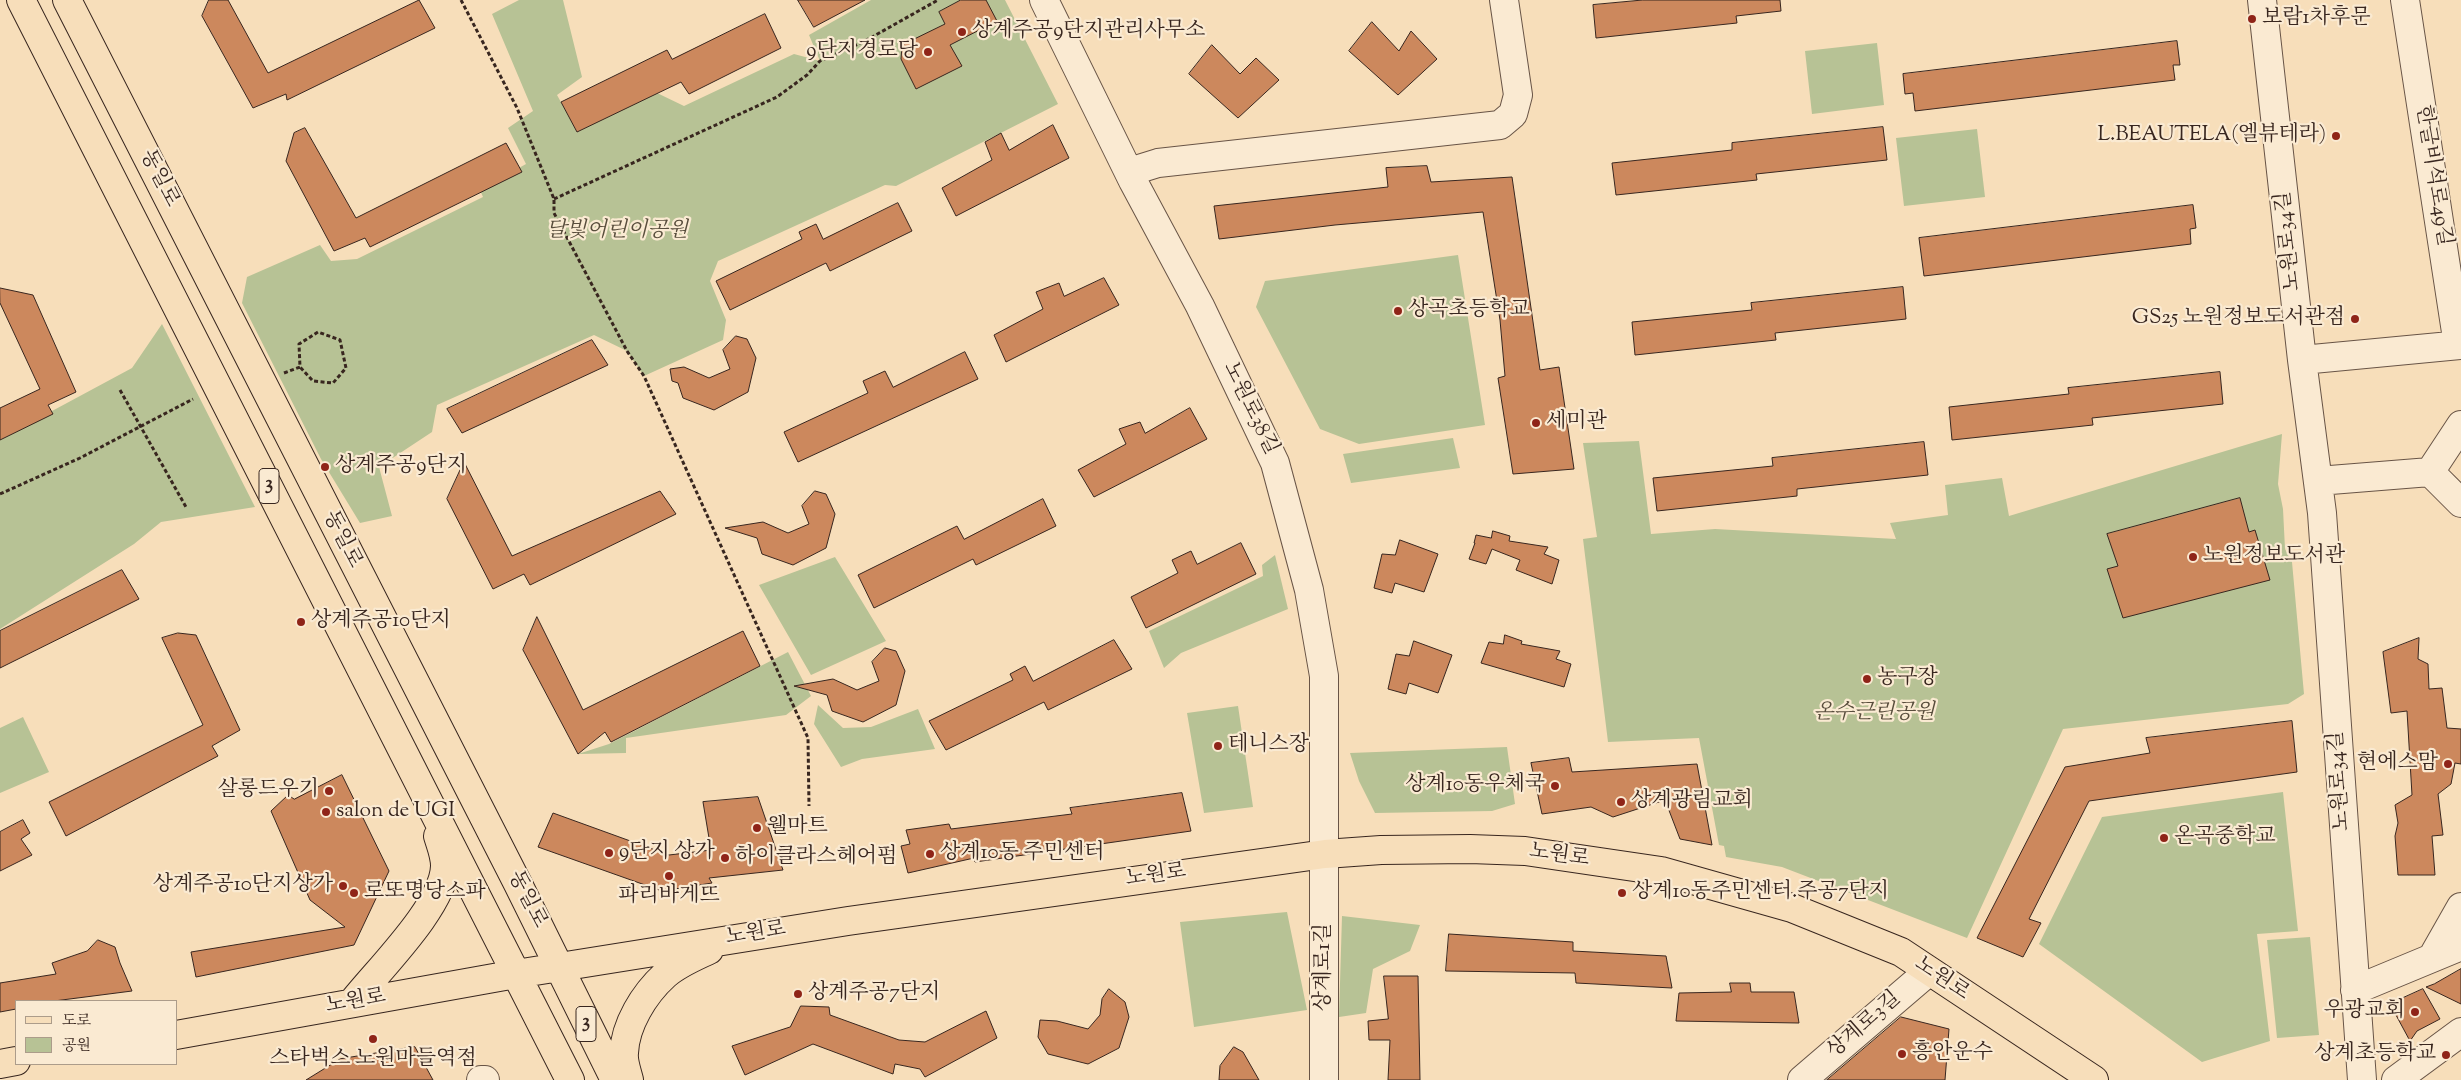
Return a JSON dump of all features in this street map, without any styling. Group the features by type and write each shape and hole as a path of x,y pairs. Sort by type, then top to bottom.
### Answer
{"main road":[{"name":"동일로","path":"21,0 416,773 570,1080"},
{"name":"동일로","path":"67,0 560,967 615,1080"},
{"path":"352,1003 423,915 437,893 442,877 444,856 416,773"},
{"name":"노원로","path":"178,1035 516,974 848,920 1325,854 1381,850 1516,851 1660,871 1792,908 1901,952 1928,972 2094,1080"},
{"path":"629,1080 623,1054 628,1029 640,1006 665,975 684,962 732,939"},
{"path":"0,1064 15,1061"}],"street":[{"name":"노원로38길","path":"1044,0 1129,172 1200,306 1275,463 1309,590 1324,676 1325,854"},
{"path":"1129,172 1158,163 1500,125 1513,114 1518,95 1504,0"},
{"name":"노원로34길","path":"2262,0 2302,360 2318,481 2362,1080"},
{"name":"한글비석로49길","path":"2302,360 2460,345 2404,0"},
{"path":"2430,472 2461,425"},
{"path":"2318,481 2430,472 2461,503"},
{"name":"상계로1길","path":"1324,1080 1325,854"},
{"path":"2432,958 2461,906"},
{"path":"2355,990 2461,946"},
{"name":"상계로3길","path":"1802,1080 1928,972"},
{"path":"2396,1080 2461,1032"}],"path":[{"path":"461,0 517,108 554,199 554,213 626,351 644,376 808,738 808,806"},
{"path":"554,199 777,97 807,76 820,61 865,41 938,0"},
{"path":"318,332 340,340 346,368 333,383 313,382 300,367 299,344 318,332"},
{"path":"279,375 300,367"},
{"path":"120,390 186,507"},
{"path":"0,494 80,458 192,399"}],"green space":[{"name":"달빛어린이공원","path":"519,0 563,0 582,77 557,95 577,131 657,93 684,106 794,54 820,61 809,35 871,0 1005,0 1058,104 896,186 885,185 718,261 710,281 726,320 723,340 644,376 627,351 594,335 437,405 432,432 379,467 392,516 360,523 321,459 242,303 247,277 320,245 331,261 357,259 483,197 480,190 526,164 508,128 533,111 492,14"},
{"path":"1877,43 1884,105 1812,114 1805,51"},
{"path":"1977,129 1985,197 1904,206 1896,138"},
{"path":"1458,255 1485,425 1359,444 1320,429 1256,307 1265,281"},
{"path":"162,324 255,507 161,522 134,544 0,629 0,439 132,368"},
{"name":"온수근린공원","path":"2282,434 2278,484 2283,509 2285,549 2292,562 2304,694 2288,704 2063,729 1967,938 1782,867 1726,857 1724,846 1719,845 1699,738 1608,742 1583,539 1597,537 1583,443 1639,441 1651,534 1715,529 1896,539 1890,523 1948,515 1945,485 2002,478 2009,516"},
{"path":"1453,438 1460,468 1351,483 1343,454"},
{"path":"1275,555 1288,609 1181,653 1164,668 1149,631 1263,576 1262,565"},
{"path":"835,557 886,641 811,675 759,585"},
{"path":"788,652 811,696 786,715 626,738 626,753 578,754 609,744"},
{"path":"818,705 843,728 871,727 918,709 935,749 862,759 841,767 814,724"},
{"name":"테니스장","path":"1238,706 1253,807 1204,813 1187,713"},
{"path":"23,717 49,772 0,793 0,728"},
{"path":"1507,747 1515,804 1492,811 1375,813 1359,781 1350,753"},
{"path":"2283,792 2298,931 2257,934 2270,1041 2202,1062 2039,944 2102,817"},
{"path":"1287,912 1307,1010 1194,1027 1180,922"},
{"path":"1342,916 1420,925 1410,951 1373,969 1366,1013 1339,1017"},
{"path":"2310,937 2319,1035 2277,1038 2267,940"}],"building":[{"path":"209,0 228,0 268,73 419,0 435,28 287,100 286,94 253,108 202,16"},
{"path":"798,0 865,0 814,27"},
{"path":"961,0 986,0 997,21 950,45 962,66 916,89 901,59 902,45 945,24 939,12"},
{"path":"1643,0 1780,0 1781,11 1736,16 1737,23 1596,38 1593,5"},
{"path":"765,14 781,48 689,94 681,82 577,132 561,102 667,50 672,59"},
{"path":"1372,22 1399,51 1411,31 1437,59 1398,95 1349,51"},
{"path":"2177,41 2180,65 2173,65 2175,80 1915,111 1913,93 1905,94 1903,74"},
{"path":"1212,45 1240,74 1256,58 1279,80 1238,118 1189,74"},
{"path":"1053,125 1069,158 956,216 942,188 992,160 985,142 1001,133 1009,150"},
{"path":"1883,127 1887,160 1756,174 1757,180 1616,195 1612,163 1732,150 1732,143"},
{"path":"305,128 356,218 506,143 522,172 370,247 365,238 334,251 286,161 294,133"},
{"path":"1427,166 1431,182 1512,177 1540,370 1559,367 1574,469 1513,474 1498,378 1505,376 1500,320 1483,212 1335,225 1219,239 1214,206 1388,187 1386,168"},
{"path":"898,203 912,231 830,271 826,263 730,310 716,281 802,239 799,232 816,224 823,239"},
{"path":"2193,205 2196,228 2190,229 2191,244 1924,276 1919,238"},
{"path":"1104,278 1119,305 1006,362 994,335 1043,309 1036,292 1059,283 1064,296"},
{"path":"1903,287 1906,319 1775,333 1776,340 1635,355 1632,322 1752,310 1751,303"},
{"path":"0,288 33,295 76,392 48,405 53,414 0,440 0,408 40,389 0,303"},
{"path":"736,336 747,339 756,358 748,392 714,410 683,398 678,383 672,381 670,369 684,367 709,378 730,369 723,350"},
{"path":"592,340 608,365 462,433 447,409"},
{"path":"965,352 978,379 798,462 784,432 868,393 863,381 885,371 893,387"},
{"path":"2220,372 2223,404 2092,418 2093,425 1952,440 1949,407 2069,394 2068,388"},
{"path":"1190,408 1207,439 1094,497 1078,470 1126,444 1119,429 1140,422 1145,433"},
{"path":"1924,442 1928,475 1797,489 1797,496 1657,511 1653,478 1773,466 1772,458"},
{"path":"464,462 512,556 660,491 676,514 530,585 524,574 493,589 447,499"},
{"path":"815,491 826,494 835,514 826,548 793,565 762,554 757,538 725,528 763,522 788,533 809,524 802,506"},
{"name":"노원정보도서관","path":"2240,498 2249,532 2255,530 2270,580 2123,618 2107,569 2118,566 2107,534"},
{"path":"1043,499 1056,526 976,565 973,559 874,608 858,575 957,526 964,539"},
{"path":"1493,531 1510,536 1509,541 1548,547 1544,554 1559,560 1552,584 1516,570 1520,560 1492,549 1486,564 1469,559 1476,535 1491,538"},
{"path":"1400,540 1438,554 1424,592 1395,583 1392,593 1374,588 1382,554 1395,555"},
{"path":"1241,543 1256,574 1146,628 1131,597 1178,573 1172,560 1191,551 1197,564"},
{"path":"122,570 139,599 0,668 0,631"},
{"path":"537,617 583,710 743,631 760,666 611,742 605,732 578,754 523,650"},
{"path":"178,633 196,635 240,730 212,746 218,756 66,836 49,802 203,725 162,638"},
{"path":"1505,635 1522,641 1521,644 1560,651 1556,659 1571,664 1564,687 1481,663 1489,642 1503,644"},
{"path":"2419,638 2418,659 2428,664 2429,689 2442,688 2447,728 2461,729 2461,764 2455,763 2451,784 2438,794 2443,835 2432,836 2435,875 2398,875 2395,836 2398,823 2395,805 2412,795 2407,711 2391,713 2383,652"},
{"path":"1114,640 1132,669 1048,710 1044,702 946,750 929,721 1013,680 1010,674 1025,666 1033,681"},
{"path":"1414,641 1452,655 1438,693 1409,683 1406,694 1388,689 1396,654 1409,656"},
{"path":"885,648 896,651 905,671 896,705 863,722 832,711 827,695 794,686 833,679 857,690 879,681 872,662"},
{"path":"2292,721 2297,772 2089,801 2029,919 2041,923 2023,957 1977,938 2065,767 2150,753 2146,738"},
{"name":"상계광림교회","path":"1569,758 1572,772 1697,764 1712,845 1680,839 1665,800 1613,817 1591,807 1542,814 1531,763"},
{"name":"상계주공10단지상가","path":"342,775 389,871 354,945 196,977 191,952 345,927 310,900 271,811 288,795 294,799"},
{"path":"1182,793 1191,831 975,862 974,858 908,873 901,846 910,844 906,830 949,824 951,829 1072,814 1070,808"},
{"path":"758,797 783,870 709,878 712,883 662,891 538,847 553,813 669,855 711,850 703,802"},
{"path":"23,820 30,833 21,839 32,855 0,871 0,832"},
{"path":"1449,934 1573,942 1573,951 1666,956 1672,988 1576,983 1575,973 1446,971"},
{"path":"98,940 115,947 132,991 62,1000 15,1000 15,1009 0,1012 0,983 56,974 52,963 87,951"},
{"path":"2461,969 2461,1004 2426,987 2434,984"},
{"path":"1384,976 1418,976 1420,1080 1388,1080 1390,1040 1369,1040 1368,1021 1388,1019"},
{"path":"1730,983 1750,983 1751,992 1794,992 1799,1023 1676,1021 1679,993 1731,992"},
{"path":"1109,989 1125,1002 1129,1017 1119,1048 1088,1064 1048,1054 1038,1037 1040,1020 1057,1021 1088,1029 1100,1015 1102,999"},
{"name":"우광교회","path":"2423,989 2440,1019 2417,1031 2410,1041 2390,1004"},
{"path":"801,1006 829,1007 830,1015 899,1040 925,1042 986,1011 997,1038 925,1077 920,1069 895,1064 893,1074 813,1044 745,1075 732,1046 790,1027"},
{"name":"흥안운수","path":"1901,1017 1949,1029 1945,1080 1827,1080"},
{"path":"415,1047 433,1080 306,1080 340,1059"},
{"path":"1234,1047 1243,1052 1259,1080 1219,1080 1220,1066"}],"place":[{"name":"보람1차후문","path":"2252,19"},
{"name":"상계주공9단지관리사무소","path":"962,32"},
{"name":"9단지경로당","path":"928,52"},
{"name":"L.BEAUTELA(엘뷰테라)","path":"2336,136"},
{"name":"상곡초등학교","path":"1398,311"},
{"name":"GS25 노원정보도서관점","path":"2355,319"},
{"name":"세미관","path":"1536,423"},
{"name":"상계주공9단지","path":"325,467"},
{"name":"노원정보도서관","path":"2193,557"},
{"name":"상계주공10단지","path":"301,622"},
{"name":"농구장","path":"1867,679"},
{"name":"테니스장","path":"1218,746"},
{"name":"현에스맘","path":"2448,764"},
{"name":"상계10동우체국","path":"1555,786"},
{"name":"살롱드우기","path":"329,791"},
{"name":"상계광림교회","path":"1621,802"},
{"name":"salon de UGI","path":"326,812"},
{"name":"웰마트","path":"757,828"},
{"name":"온곡중학교","path":"2164,838"},
{"name":"9단지 상가","path":"609,853"},
{"name":"상계10동 주민센터","path":"930,854"},
{"name":"하이클라스헤어펌","path":"725,858"},
{"name":"파리바게뜨","path":"669,876"},
{"name":"상계주공10단지상가","path":"343,886"},
{"name":"로또명당스파","path":"354,893"},
{"name":"상계10동주민센터.주공7단지","path":"1622,893"},
{"name":"상계주공7단지","path":"798,994"},
{"name":"우광교회","path":"2415,1012"},
{"name":"스타벅스 노원마들역점","path":"373,1039"},
{"name":"흥안운수","path":"1902,1054"},
{"name":"상계초등학교","path":"2446,1055"}]}
